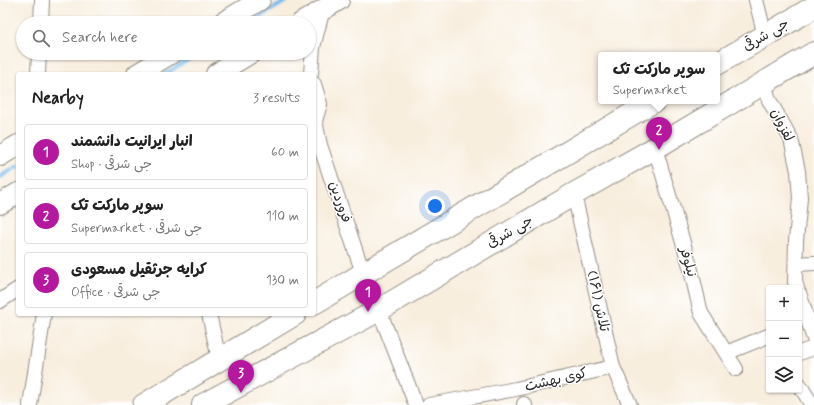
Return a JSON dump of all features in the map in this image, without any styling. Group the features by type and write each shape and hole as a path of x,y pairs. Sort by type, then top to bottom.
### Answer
{"main road":[{"path":"234,16 260,0"},
{"path":"312,16 331,5"},
{"name":"جی شرقی","path":"720,62 814,7"},
{"name":"جی شرقی","path":"210,403 379,310 814,53"},
{"path":"140,72 160,60"},
{"path":"219,72 239,60"},
{"path":"316,301 649,104"},
{"path":"0,156 16,146"},
{"path":"0,204 16,194"},
{"path":"144,405 292,316"}],"street":[{"path":"41,16 42,0"},
{"path":"756,0 765,36"},
{"path":"316,40 331,5"},
{"path":"38,72 39,60"},
{"path":"311,72 312,60"},
{"name":"لفزوان","path":"764,83 769,100 791,139 798,171 800,198 796,241 796,285"},
{"name":"فروردین","path":"316,91 320,104 316,118"},
{"name":"فروردین","path":"316,126 320,145 363,273"},
{"name":"نیلوفر","path":"655,148 690,266 701,313 736,368"},
{"name":"تلاش (۱۶۱)","path":"574,194 612,367 630,405"},
{"path":"796,264 814,263"},
{"path":"0,301 16,290"},
{"path":"805,299 814,339"},
{"path":"379,310 416,405"},
{"path":"30,405 44,316"},
{"path":"209,316 219,359"},
{"path":"726,353 766,337"},
{"path":"802,352 814,348"},
{"name":"کوی بهشت","path":"429,405 516,389 612,367"},
{"path":"802,389 812,405"}],"waterway":[{"path":"261,16 288,0"},
{"path":"168,72 188,60"},
{"path":"0,177 16,167"}],"place":[{"name":"سوپر مارکت تک","path":"659,150"},
{"name":"انبار ایرانیت دانشمند","path":"368,312"},
{"name":"کرایه جرثقیل مسعودی","path":"241,393"}]}
